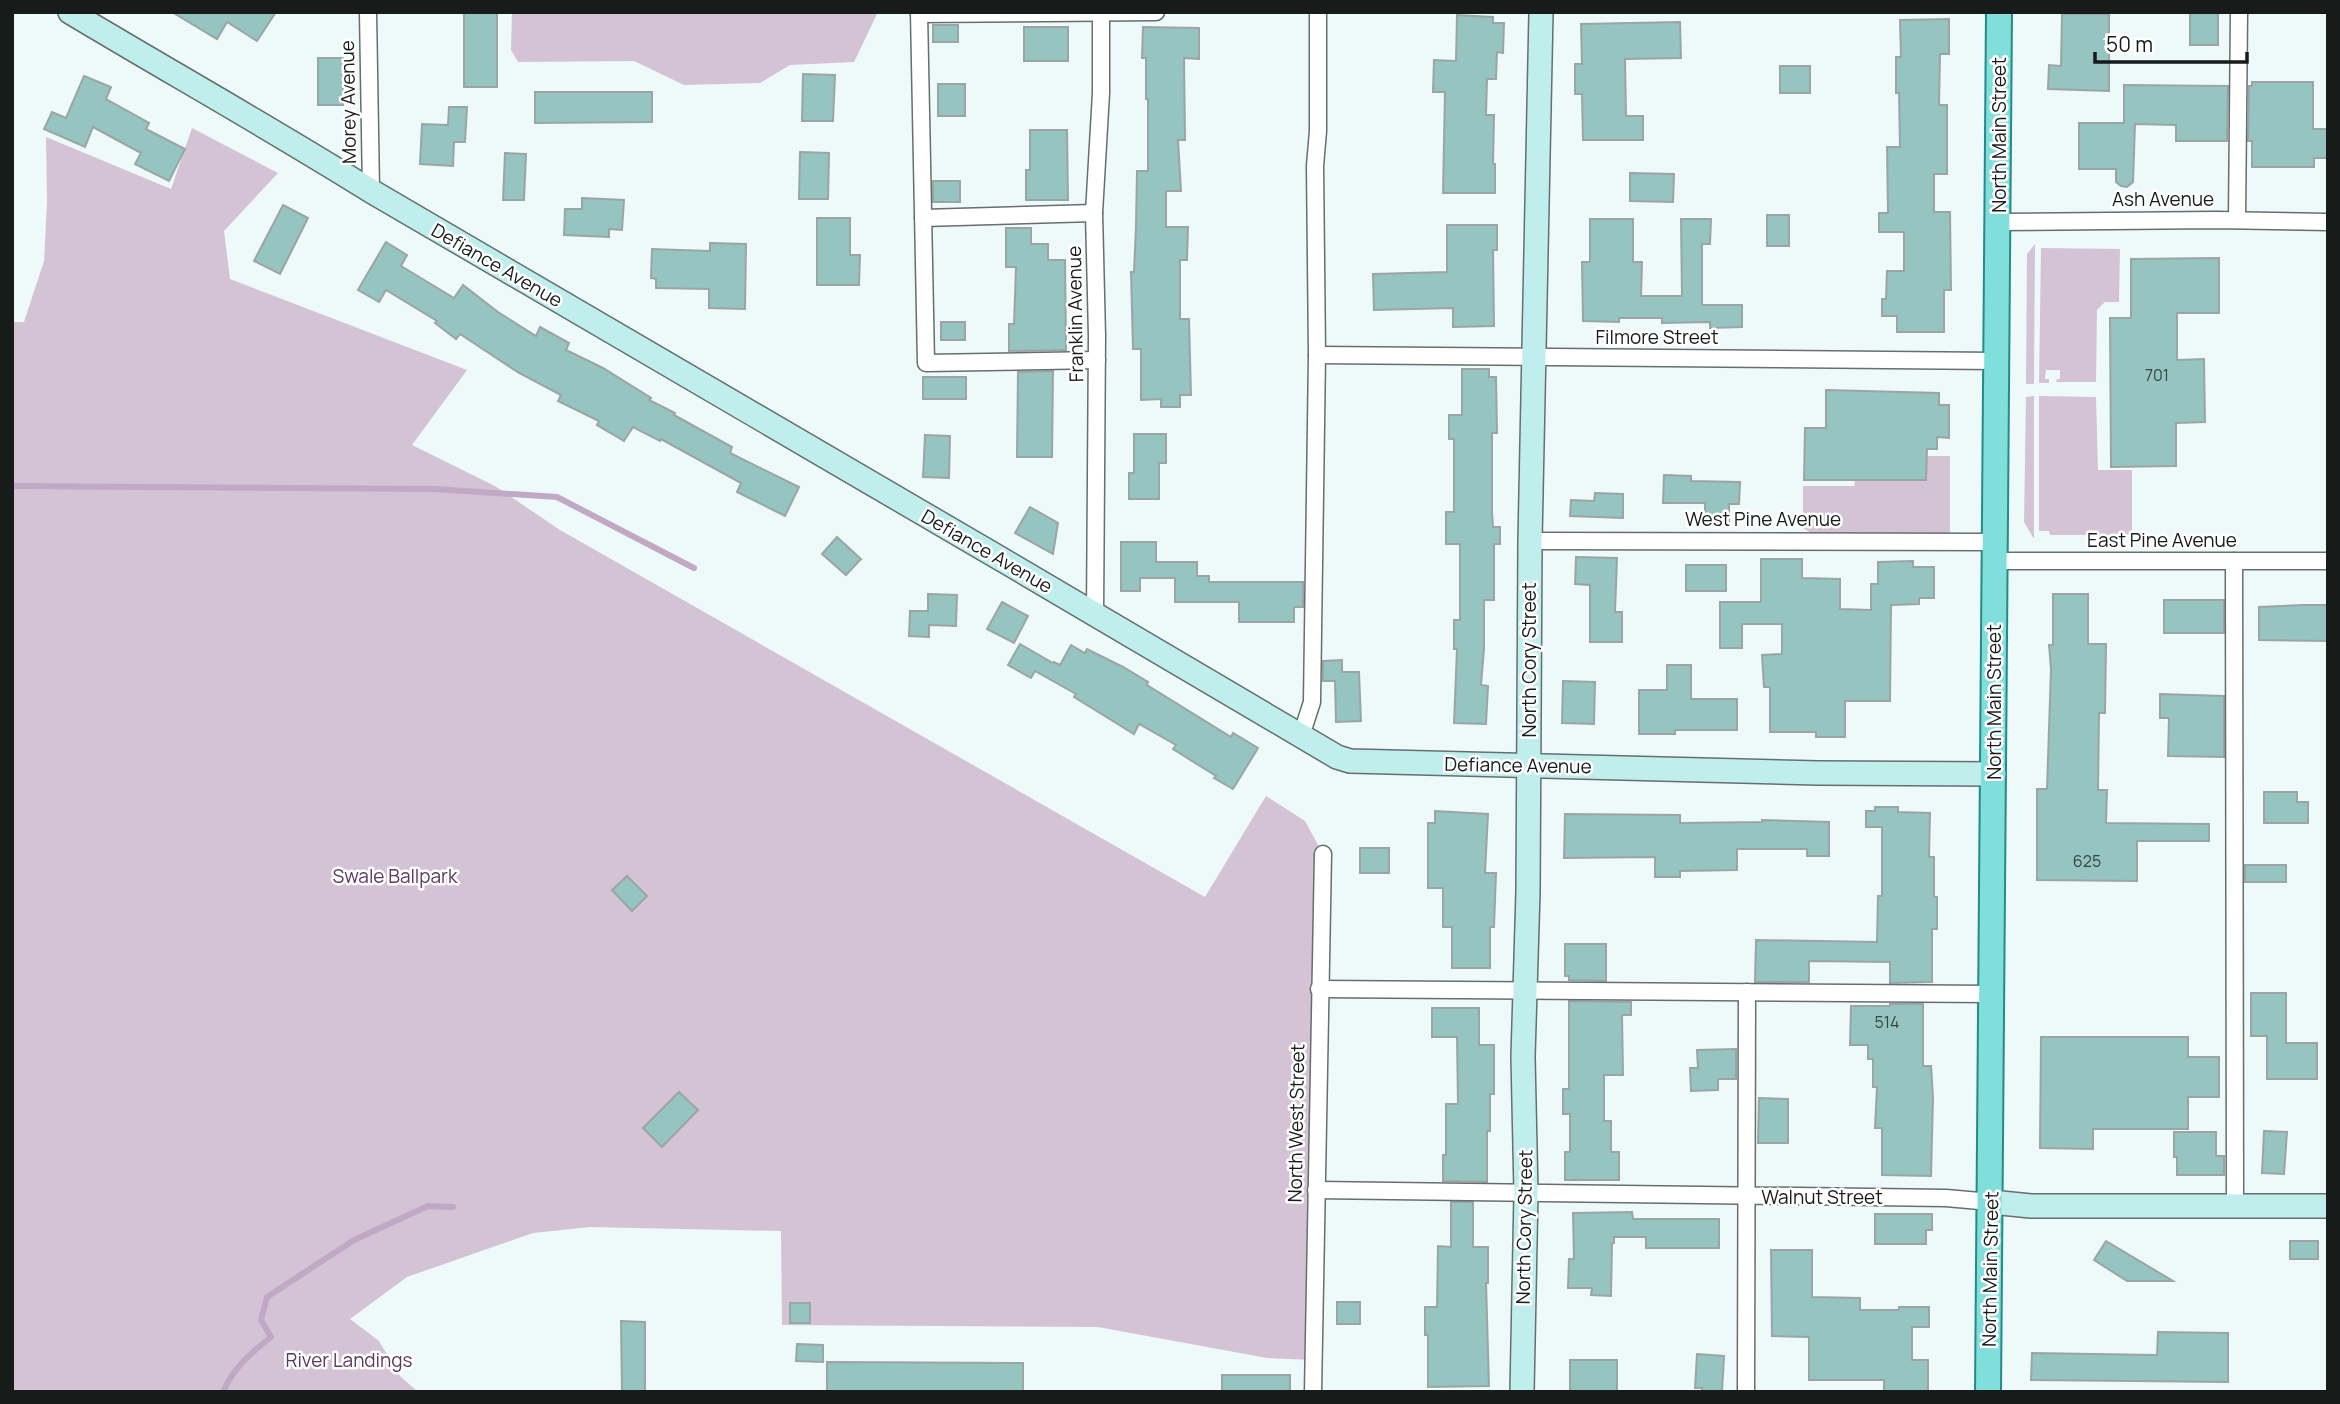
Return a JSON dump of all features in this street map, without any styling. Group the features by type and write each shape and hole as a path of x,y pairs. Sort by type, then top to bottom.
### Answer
{"main road":[{"name":"North Main Street","path":"1989,1392 2000,12"}],"street":[{"name":"Defiance Avenue","path":"70,12 1337,757 1350,761 1818,773 1994,774"},
{"name":"Morey Avenue","path":"368,12 371,191"},
{"path":"1097,360 926,363 919,13 1156,12"},
{"path":"1301,736 1312,702 1318,12"},
{"name":"North Cory Street","path":"1522,1392 1526,1193 1523,1057 1530,541 1541,12"},
{"path":"2237,220 2239,12"},
{"name":"Franklin Avenue","path":"1095,615 1097,360 1094,213 1101,93 1101,13"},
{"path":"923,219 1094,213"},
{"name":"Ash Avenue","path":"1998,222 2328,222"},
{"name":"Filmore Street","path":"1317,355 1997,361"},
{"name":"West Pine Avenue","path":"1530,541 1996,551"},
{"name":"East Pine Avenue","path":"1996,551 2234,561 2328,561"},
{"path":"2234,561 2235,1206"},
{"name":"North West Street","path":"1312,1392 1323,854"},
{"path":"1319,989 1992,994"},
{"path":"1746,1392 1747,992"},
{"name":"Walnut Street","path":"1315,1190 1946,1198 2031,1206 2328,1206"}],"green space":[{"path":"512,12 878,12 854,62 790,65 760,83 684,85 634,61 518,62 511,50"},
{"name":"Swale Ballpark","path":"192,128 278,173 224,231 230,279 467,370 412,445 495,486 560,530 1205,897 1266,796 1305,821 1323,854 1313,1360 1267,1358 1098,1327 782,1325 781,1231 590,1227 533,1233 407,1277 350,1319 379,1341 400,1376 418,1392 12,1392 12,322 24,322 44,261 46,137 171,189"},
{"path":"2035,244 2034,384 2026,384 2027,254"},
{"path":"2041,248 2120,249 2119,302 2105,302 2097,310 2096,382 2056,382 2060,379 2060,370 2046,370 2045,379 2049,379 2049,383 2039,383"},
{"path":"2034,396 2034,539 2024,522 2026,397"},
{"path":"2039,396 2096,397 2098,470 2132,470 2132,535 2050,535 2049,531 2039,531"},
{"path":"1927,456 1950,456 1950,535 1811,533 1803,528 1803,486 1854,486 1855,480 1926,480"}],"building":[{"path":"172,12 276,12 257,41 227,22 217,39"},
{"path":"464,12 497,12 497,87 464,87"},
{"path":"2190,12 2218,12 2218,45 2190,45"},
{"path":"2062,14 2109,14 2109,91 2048,89 2049,65 2061,66"},
{"path":"1457,15 1493,17 1493,23 1504,23 1503,53 1497,52 1496,79 1487,79 1486,115 1494,115 1495,193 1443,193 1445,92 1433,92 1434,60 1456,61"},
{"path":"1949,19 1949,54 1940,54 1939,105 1947,105 1947,174 1934,174 1934,212 1950,212 1951,290 1944,290 1944,332 1897,332 1897,316 1882,316 1882,299 1886,299 1887,271 1904,271 1904,232 1879,232 1879,213 1888,213 1887,147 1900,147 1896,57 1901,57 1900,20"},
{"path":"1680,22 1681,58 1625,59 1626,116 1643,116 1643,140 1583,140 1582,94 1575,94 1575,64 1582,64 1581,24"},
{"path":"933,25 958,25 958,42 933,42"},
{"path":"1024,27 1068,27 1068,61 1024,61"},
{"path":"1143,27 1199,28 1199,59 1184,58 1185,140 1178,140 1181,191 1166,191 1166,227 1188,227 1187,260 1180,260 1180,319 1189,319 1191,395 1180,395 1180,407 1161,407 1161,399 1141,400 1141,349 1133,349 1131,272 1134,272 1137,171 1148,171 1148,99 1146,58 1142,58"},
{"path":"318,58 343,58 343,105 318,105"},
{"path":"1780,66 1810,66 1810,93 1780,93"},
{"path":"803,74 835,75 833,121 802,121"},
{"path":"84,76 111,87 106,99 149,123 146,129 185,149 169,181 135,164 141,153 93,127 85,147 44,129 52,112 66,118"},
{"path":"2252,82 2313,82 2313,129 2328,129 2328,158 2314,158 2314,167 2252,167 2252,141 2248,141 2249,86 2252,86"},
{"path":"938,84 965,84 965,116 938,116"},
{"path":"2124,85 2228,86 2227,141 2176,141 2176,125 2135,124 2133,182 2127,187 2116,182 2116,169 2079,169 2079,123 2124,123"},
{"path":"535,92 652,92 652,122 535,123"},
{"path":"449,107 467,107 465,142 454,142 453,166 420,164 422,124 448,125"},
{"path":"1030,130 1067,130 1068,200 1026,200 1026,170 1030,170"},
{"path":"800,152 829,153 828,199 799,199"},
{"path":"505,153 526,154 524,200 503,200"},
{"path":"1630,173 1674,174 1673,202 1630,201"},
{"path":"933,181 960,181 960,202 933,202"},
{"path":"582,198 624,200 622,230 609,229 609,237 564,235 565,209 582,209"},
{"path":"283,205 308,218 280,274 254,261"},
{"path":"1767,215 1789,215 1789,246 1767,246"},
{"path":"817,218 850,218 850,255 860,255 859,285 817,285"},
{"path":"1590,219 1633,219 1633,262 1642,262 1641,296 1682,296 1681,219 1711,219 1710,244 1702,244 1702,305 1742,305 1742,327 1710,328 1710,322 1662,323 1662,318 1619,318 1619,322 1583,321 1582,262 1590,262"},
{"path":"1447,225 1497,225 1497,250 1493,250 1494,326 1453,327 1453,308 1374,310 1373,274 1447,272"},
{"path":"1006,228 1031,228 1031,244 1048,244 1048,260 1065,260 1066,350 1009,351 1009,324 1014,324 1016,267 1006,267"},
{"path":"386,242 407,255 401,266 454,298 463,285 536,336 540,327 569,343 566,350 603,368 651,398 649,400 732,447 730,453 799,487 785,516 737,492 741,483 661,439 660,441 633,427 624,441 597,425 599,421 558,401 561,395 519,373 460,334 456,339 435,323 437,321 386,290 379,302 358,290"},
{"path":"710,243 746,244 745,309 709,308 709,289 656,288 656,279 651,278 652,249 710,251"},
{"path":"2219,258 2219,313 2177,313 2177,360 2204,359 2205,422 2176,423 2176,466 2111,467 2110,318 2131,318 2131,259"},
{"path":"941,322 965,322 965,340 941,340"},
{"path":"1462,369 1489,369 1489,377 1496,377 1497,433 1492,433 1492,512 1493,527 1500,527 1500,544 1494,544 1494,600 1484,600 1481,685 1488,686 1486,724 1454,723 1457,649 1454,649 1454,620 1460,620 1460,544 1446,544 1446,512 1454,512 1454,439 1449,439 1449,415 1462,415"},
{"path":"1053,371 1052,457 1017,457 1018,372"},
{"path":"923,377 966,377 966,399 923,399"},
{"path":"1826,390 1939,393 1939,405 1949,405 1949,438 1937,437 1937,449 1927,449 1926,480 1804,480 1805,428 1826,428"},
{"path":"1134,434 1166,434 1166,463 1159,463 1159,499 1129,499 1129,473 1134,473"},
{"path":"925,435 950,436 949,478 923,477"},
{"path":"1664,475 1691,476 1691,481 1740,482 1739,504 1729,504 1729,521 1705,520 1705,503 1663,503"},
{"path":"1595,493 1623,494 1623,518 1570,516 1571,500 1594,501"},
{"path":"1030,507 1058,523 1053,554 1015,533"},
{"path":"837,537 861,559 846,575 822,554"},
{"path":"1121,542 1156,542 1156,562 1197,562 1197,576 1209,576 1209,582 1303,582 1303,607 1294,607 1294,622 1239,622 1239,602 1175,602 1175,578 1140,578 1140,591 1121,591"},
{"path":"1576,557 1617,558 1615,612 1622,612 1622,642 1590,642 1590,585 1575,584"},
{"path":"1761,559 1802,559 1802,578 1840,579 1840,609 1871,610 1871,584 1878,584 1878,562 1913,561 1913,567 1934,567 1934,598 1919,598 1919,604 1891,605 1890,701 1845,701 1845,737 1816,737 1816,732 1770,732 1770,687 1764,687 1762,655 1782,654 1782,624 1742,624 1742,648 1720,648 1720,602 1761,602"},
{"path":"1686,565 1726,565 1726,591 1686,591"},
{"path":"928,594 957,595 956,626 929,625 929,637 909,636 910,611 928,611"},
{"path":"2053,594 2088,594 2088,644 2106,644 2105,713 2099,713 2098,790 2107,790 2106,823 2209,824 2209,841 2137,841 2137,881 2037,880 2037,789 2047,789 2051,669 2049,645 2053,645"},
{"path":"2164,600 2224,600 2224,633 2164,633"},
{"path":"1002,602 1028,616 1014,643 987,629"},
{"path":"2328,605 2328,641 2259,640 2259,607"},
{"path":"1020,644 1060,665 1071,645 1085,653 1087,649 1148,682 1147,685 1231,737 1233,733 1258,748 1233,789 1173,749 1176,745 1139,724 1134,734 1074,697 1076,694 1035,671 1031,678 1008,665"},
{"path":"1342,660 1342,672 1359,672 1361,721 1336,722 1335,681 1323,681 1323,661"},
{"path":"1667,665 1691,665 1691,699 1737,699 1737,730 1675,730 1675,734 1639,734 1639,690 1667,690"},
{"path":"1563,681 1595,682 1594,724 1562,723"},
{"path":"2160,694 2224,696 2224,757 2168,756 2169,718 2160,718"},
{"path":"2264,792 2297,792 2297,802 2308,802 2308,823 2264,823"},
{"path":"1875,807 1898,807 1898,812 1930,813 1929,857 1934,857 1934,897 1937,897 1937,929 1932,929 1932,982 1890,983 1890,962 1809,961 1809,982 1755,982 1756,940 1877,942 1878,896 1882,896 1882,827 1866,827 1866,811 1875,811"},
{"path":"1435,811 1488,814 1485,873 1496,873 1494,927 1490,927 1490,968 1452,968 1452,927 1443,927 1443,888 1428,888 1428,823 1435,823"},
{"path":"1565,814 1680,815 1680,823 1762,820 1829,822 1829,856 1807,856 1807,849 1737,849 1737,870 1680,871 1680,877 1655,877 1655,857 1564,858"},
{"path":"1360,848 1389,848 1389,873 1360,873"},
{"path":"2245,865 2286,865 2286,882 2245,882"},
{"path":"627,876 647,896 632,911 612,890"},
{"path":"1565,944 1606,944 1606,981 1569,980 1569,976 1565,976"},
{"path":"2251,993 2286,993 2286,1043 2317,1043 2317,1079 2267,1079 2267,1036 2251,1036"},
{"path":"1569,1001 1631,1002 1631,1015 1622,1015 1623,1075 1604,1075 1604,1121 1611,1121 1611,1152 1619,1152 1619,1180 1565,1180 1565,1152 1570,1152 1570,1114 1563,1114 1563,1089 1569,1089"},
{"path":"1923,1004 1923,1066 1931,1066 1933,1097 1931,1176 1882,1175 1882,1128 1875,1128 1877,1087 1873,1087 1873,1059 1868,1059 1868,1045 1850,1045 1851,1006"},
{"path":"1432,1008 1479,1008 1479,1045 1494,1045 1494,1094 1490,1094 1490,1131 1487,1131 1487,1182 1443,1181 1446,1104 1458,1104 1457,1037 1432,1037"},
{"path":"2041,1037 2188,1037 2188,1057 2219,1057 2219,1097 2188,1097 2188,1129 2093,1129 2093,1149 2040,1148"},
{"path":"1736,1049 1736,1079 1718,1079 1718,1090 1691,1091 1690,1068 1698,1068 1697,1050"},
{"path":"679,1092 698,1110 662,1147 643,1128"},
{"path":"1759,1098 1788,1099 1788,1143 1758,1143"},
{"path":"2264,1131 2287,1132 2284,1174 2262,1173"},
{"path":"2174,1132 2216,1132 2216,1156 2224,1156 2224,1175 2177,1175"},
{"path":"1451,1202 1473,1202 1473,1247 1488,1247 1486,1283 1489,1386 1428,1387 1425,1307 1437,1307 1438,1246 1451,1247"},
{"path":"1632,1212 1633,1219 1719,1219 1719,1248 1646,1248 1646,1237 1614,1237 1611,1296 1591,1295 1592,1288 1568,1288 1569,1259 1574,1259 1573,1213"},
{"path":"1875,1214 1932,1214 1932,1230 1926,1230 1926,1244 1875,1244"},
{"path":"2106,1241 2173,1281 2127,1281 2094,1260"},
{"path":"2290,1241 2318,1241 2318,1259 2290,1259"},
{"path":"1771,1250 1812,1250 1812,1297 1860,1298 1860,1310 1929,1307 1929,1327 1912,1327 1912,1360 1928,1360 1928,1392 1884,1392 1884,1380 1809,1380 1809,1337 1772,1336"},
{"path":"1337,1302 1360,1302 1360,1324 1337,1324"},
{"path":"790,1303 810,1303 810,1323 790,1323"},
{"path":"621,1321 645,1322 645,1392 622,1392"},
{"path":"2158,1332 2228,1333 2228,1382 2031,1380 2032,1353 2157,1355"},
{"path":"797,1344 823,1345 823,1362 796,1361"},
{"path":"1697,1354 1724,1356 1722,1392 1702,1392 1702,1388 1695,1388"},
{"path":"1570,1360 1617,1360 1617,1392 1570,1392"},
{"path":"827,1362 1023,1363 1023,1392 827,1392"},
{"path":"1222,1375 1290,1375 1290,1392 1222,1392"}],"waterway":[{"path":"12,486 434,489 557,497 694,568"},
{"path":"223,1392 237,1368 271,1337 261,1320 267,1297 354,1240 428,1206 453,1207"}],"park label":[{"name":"River Landings","path":"349,1360"}]}
